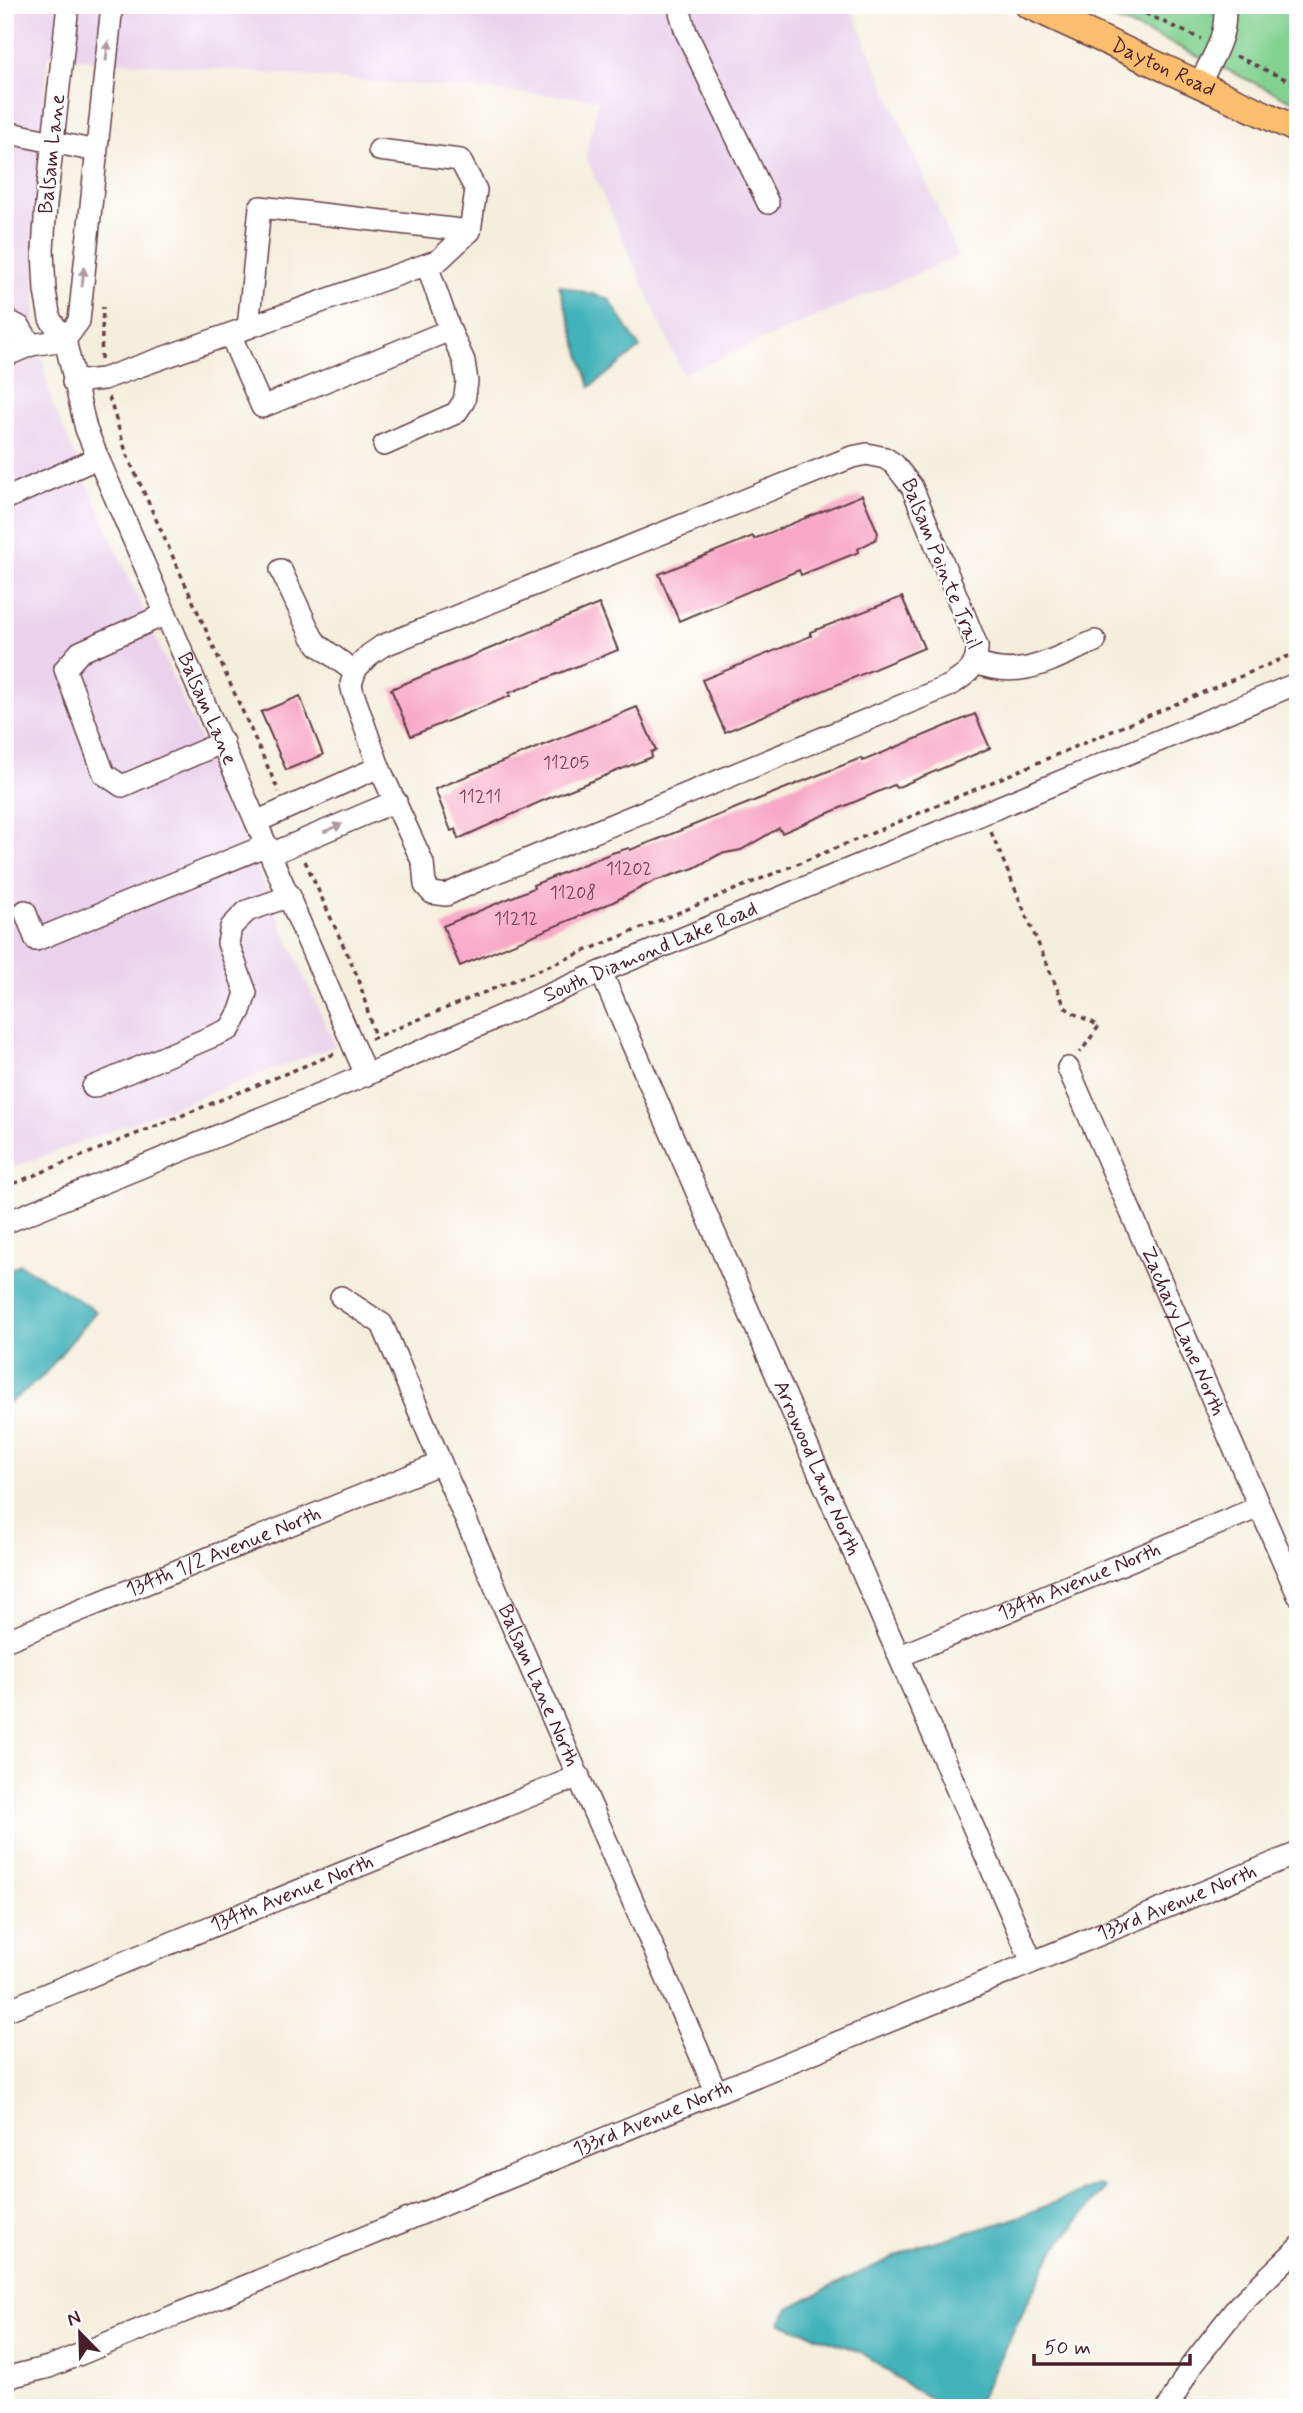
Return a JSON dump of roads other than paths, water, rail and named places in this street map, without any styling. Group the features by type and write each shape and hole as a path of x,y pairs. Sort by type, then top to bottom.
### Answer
{"main road":[{"name":"Dayton Road","path":"1028,5 1298,130"}],"street":[{"name":"Balsam Lane","path":"68,5 43,250 45,291 50,319 65,340 86,429 98,458 366,1075"},
{"name":"Balsam Lane","path":"65,340 79,321 112,5"},
{"path":"682,5 680,12 686,32 768,203"},
{"path":"1199,84 1217,49 1227,19 1224,5"},
{"path":"5,132 96,151"},
{"path":"73,382 103,379 439,260 470,231 476,190 460,160 379,150"},
{"path":"450,330 262,407 239,331 260,208 470,231"},
{"path":"384,445 456,413 464,401 467,382 464,361 427,265"},
{"path":"5,319 20,327 32,345"},
{"path":"5,356 32,345 65,340"},
{"name":"Balsam Pointe Trail","path":"867,454 885,458 894,464 912,487 973,634 977,646 976,663 968,673 949,686 446,895 432,893 425,885 423,863 379,767 351,684 355,672 369,655 382,646 852,457 867,454"},
{"path":"5,499 98,458"},
{"path":"281,570 312,637 318,645 355,672"},
{"path":"166,614 80,652 65,669 104,774 122,786 223,743"},
{"path":"976,663 999,671 1023,670 1095,641"},
{"name":"South Diamond Lake Road","path":"5,1223 366,1075 601,972 1298,683"},
{"path":"257,822 379,767"},
{"path":"25,911 36,940 269,850 297,843 396,801"},
{"path":"93,1087 230,1029 246,993 228,943 231,927 247,911 290,896"},
{"name":"Arrowood Lane North","path":"601,972 1032,1962"},
{"name":"Zachary Lane North","path":"1068,1068 1298,1595"},
{"name":"Balsam Lane North","path":"341,1297 382,1324 716,2091"},
{"name":"134th 1/2 Avenue North","path":"5,1641 441,1463"},
{"name":"134th Avenue North","path":"900,1656 1259,1507"},
{"name":"134th Avenue North","path":"5,2011 579,1776"},
{"name":"133rd Avenue North","path":"5,2378 49,2367 1298,1853"},
{"path":"1168,2408 1191,2366 1239,2305 1298,2248"}],"water":[{"path":"559,285 609,299 640,348 590,387"},
{"path":"20,1264 96,1311 42,1377 5,1406 5,1273"},
{"path":"1099,2185 1105,2188 1053,2251 980,2398 969,2408 948,2408 913,2389 861,2352 780,2323 789,2308 919,2246 1008,2221"}]}
